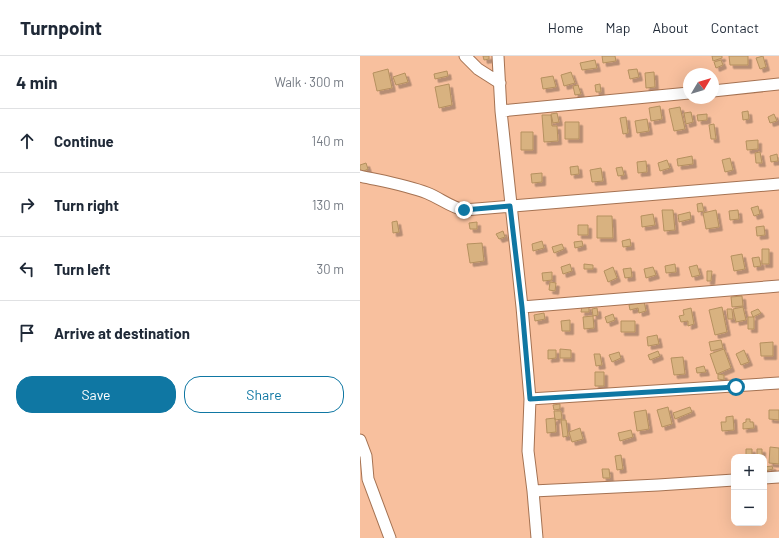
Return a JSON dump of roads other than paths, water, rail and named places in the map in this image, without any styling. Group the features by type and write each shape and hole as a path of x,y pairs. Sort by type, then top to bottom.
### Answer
{"street":[{"path":"465,56 478,69 500,83"},
{"path":"498,56 501,111 522,307 530,399 528,451 537,538"},
{"path":"719,90 779,84"},
{"path":"501,111 683,94"},
{"path":"360,176 425,192 454,208 464,210 779,184"},
{"path":"522,307 779,286"},
{"path":"530,399 779,384"},
{"path":"360,440 366,456 368,479 390,538"},
{"path":"767,478 779,477"},
{"path":"533,491 731,480"}]}
